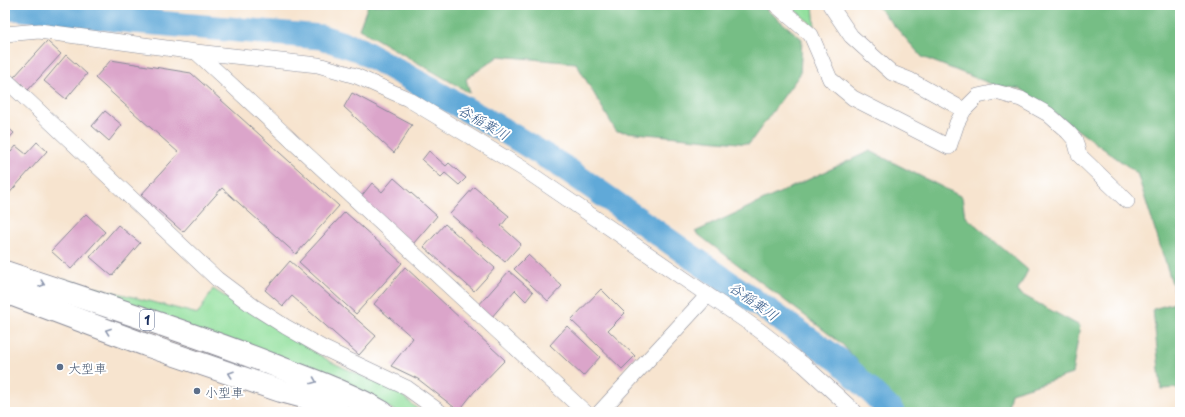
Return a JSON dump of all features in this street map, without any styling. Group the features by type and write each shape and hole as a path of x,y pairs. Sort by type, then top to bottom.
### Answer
{"highway":[{"name":"1","path":"5,272 217,343 288,371 339,402 367,412"},
{"name":"1","path":"5,292 146,345 281,391 318,401 368,404 382,412"},
{"path":"146,345 162,338 186,339 272,370 288,371"},
{"name":"1","path":"281,391 314,412"}],"street":[{"path":"776,5 811,35 830,79 854,98 949,147 956,123 964,110 978,96 996,92 1021,99 1048,114 1068,132 1075,140 1079,155 1127,201"},
{"path":"830,5 851,36 892,73 910,80 964,110"},
{"path":"5,34 39,31 196,52 318,65 356,76 408,99 522,168 707,296 759,330 804,365 855,412"},
{"path":"196,52 585,412"},
{"path":"5,79 217,279 253,306 286,327 323,348 407,388 440,412"},
{"path":"600,412 707,296"}],"green space":[{"path":"368,5 761,5 802,39 800,74 749,144 616,131 576,63 499,56 466,79 470,93 359,29"},
{"path":"789,5 813,5 815,27"},
{"path":"876,5 1180,5 1180,388 1161,389 1153,309 1178,302 1137,173 1021,89 994,85 922,57"},
{"path":"870,151 962,197 965,216 1028,270 1017,292 1080,326 1072,374 1011,393 1007,412 903,412 842,344 695,232"},
{"path":"64,279 198,314 213,289 331,362 398,392 421,412 398,412 344,386 67,288"}],"building":[{"path":"47,41 61,54 28,90 14,77"},
{"path":"66,55 87,74 66,99 44,81"},
{"path":"111,60 191,73 339,206 296,254 222,188 183,232 141,195 179,153 95,78"},
{"path":"352,93 412,125 394,153 344,107"},
{"path":"105,111 122,125 109,141 92,126"},
{"path":"5,125 14,133 5,143"},
{"path":"37,142 47,151 5,198 5,152 8,149 11,152 16,146 26,154"},
{"path":"429,151 446,166 449,163 466,178 459,185 445,173 441,177 422,160"},
{"path":"394,178 437,216 413,244 360,198 372,183 382,192"},
{"path":"474,187 509,216 501,226 521,244 505,262 450,214"},
{"path":"345,212 402,263 356,314 299,262"},
{"path":"86,214 105,232 71,269 51,251"},
{"path":"445,224 495,268 474,291 424,247"},
{"path":"118,225 140,243 112,276 90,257"},
{"path":"528,255 562,286 548,301 514,269"},
{"path":"290,261 376,336 359,355 292,296 283,306 265,290"},
{"path":"405,267 505,360 474,392 459,411 418,379 391,366 413,338 374,304"},
{"path":"509,271 533,292 526,301 515,290 491,318 478,306"},
{"path":"601,289 625,313 608,330 635,356 622,369 571,320"},
{"path":"567,326 600,357 583,376 550,345"}],"waterway":[{"name":"谷稲葉川","path":"5,9 15,8 133,21 321,37 358,49 503,130 565,168 840,361 892,412"}],"place":[{"name":"大型車","path":"60,367"},
{"name":"小型車","path":"197,391"}]}
